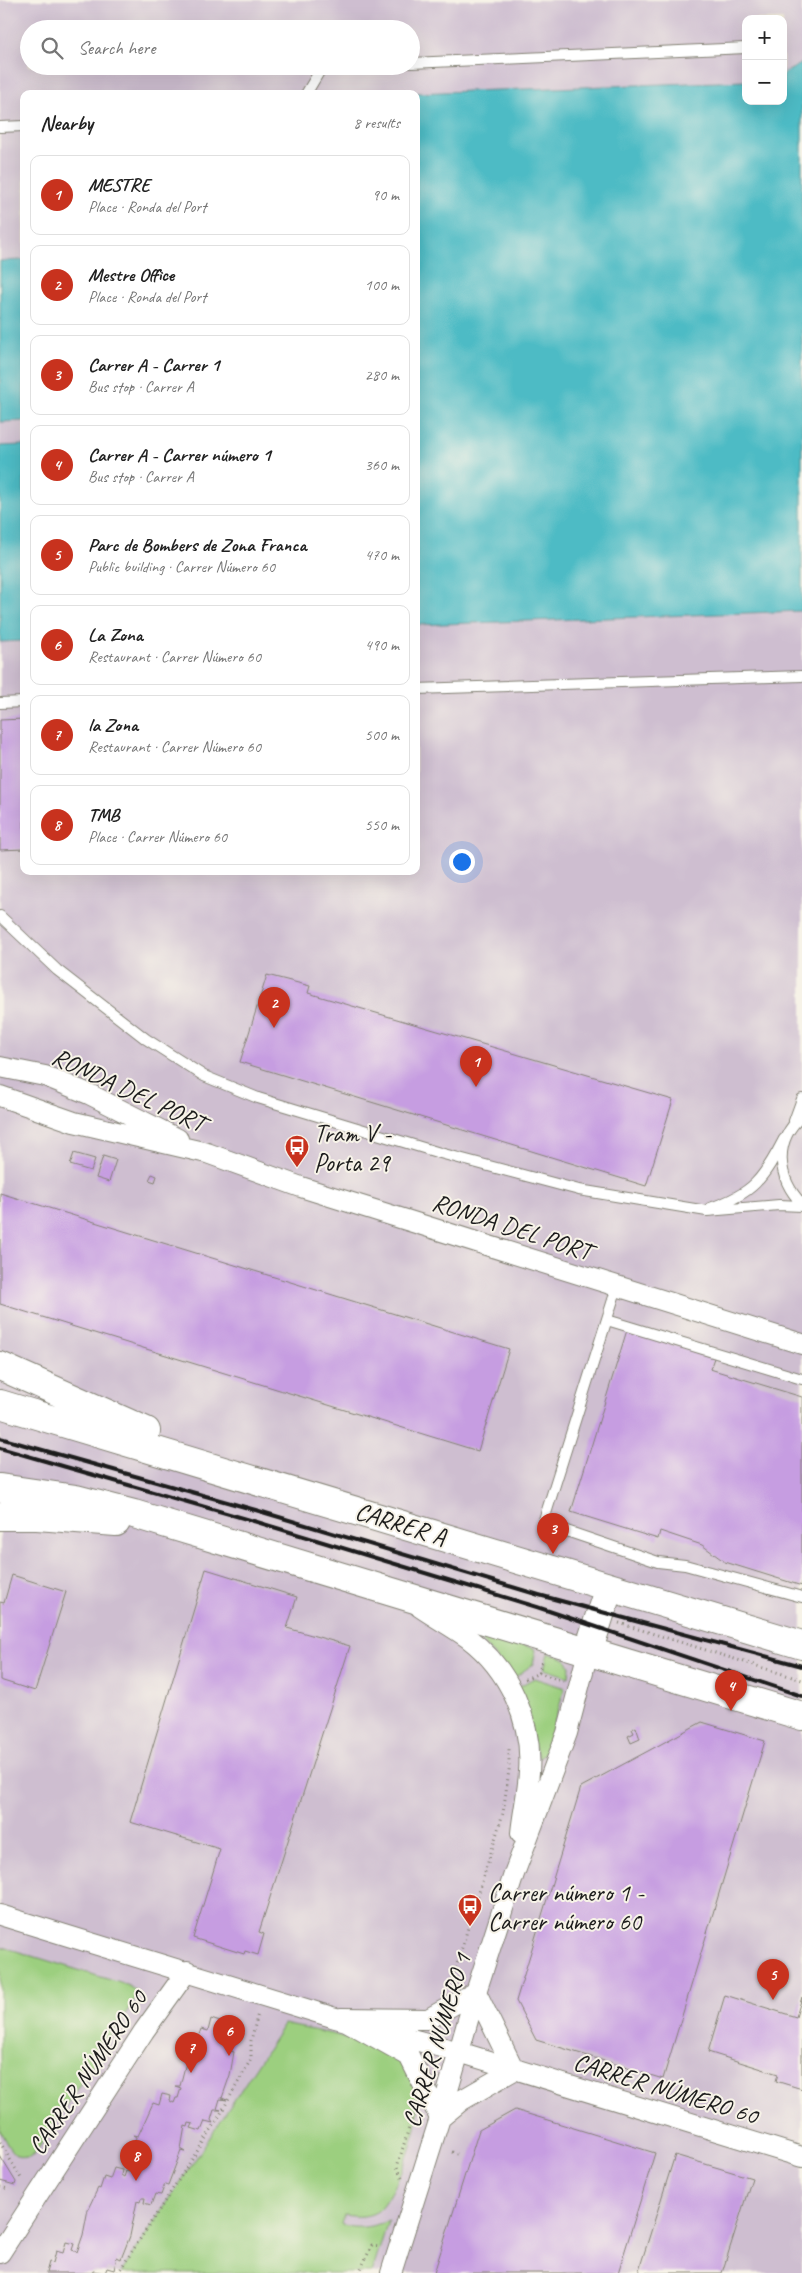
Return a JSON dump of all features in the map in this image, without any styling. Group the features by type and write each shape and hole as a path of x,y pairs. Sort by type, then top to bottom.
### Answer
{"main road":[{"path":"0,1366 124,1422 308,1495"},
{"name":"CARRER A","path":"0,1404 802,1645"},
{"path":"0,1488 76,1499 194,1531 802,1716"},
{"path":"0,1516 37,1516 194,1531"},
{"path":"588,1652 609,1587"}],"street":[{"path":"0,1054 45,1076"},
{"name":"RONDA DEL PORT","path":"0,1067 45,1076 89,1094 207,1153 301,1187 802,1344"},
{"name":"RONDA DEL PORT","path":"5,1099 74,1122 207,1153"},
{"path":"404,1596 469,1639 488,1656 501,1673 519,1705 525,1725 530,1771 514,1874"},
{"name":"CARRER NÚMERO 1","path":"391,2273 440,2118 476,1992 514,1874 567,1733 588,1652"},
{"name":"CARRER NÚMERO 60","path":"0,1914 802,2157"},
{"name":"CARRER NÚMERO 60","path":"0,2253 144,2031 187,1971"},
{"path":"440,2118 462,2100 514,2070 476,1992"},
{"name":"CARRER NÚMERO 60","path":"341,2018 428,2019 476,1992"},
{"name":"CARRER NÚMERO 60","path":"341,2018 409,2056 440,2118"}],"lane":[{"path":"420,63 742,48"},
{"path":"308,90 317,75"},
{"path":"0,127 20,126"},
{"path":"420,689 802,676"},
{"path":"0,703 20,702"},
{"path":"0,916 57,970 146,1039 204,1076 258,1098 440,1153 580,1190 691,1210 737,1210 779,1205 802,1205"},
{"path":"691,1210 724,1203 754,1186 768,1171 784,1139 798,1120 802,1099"},
{"path":"784,1139 780,1158 783,1176 791,1193 802,1205"},
{"path":"617,1287 544,1524 658,1562 685,1564 802,1597"},
{"path":"608,1320 802,1380"}],"path":[{"path":"616,1621 802,1680"},
{"path":"538,1673 544,1652"},
{"path":"522,1681 538,1673 567,1682"},
{"name":"CARRER NÚMERO 1","path":"449,1992 503,1813 509,1770 508,1742"},
{"path":"118,2273 215,2124 251,2059 251,2041 258,2013"},
{"name":"CARRER NÚMERO 1","path":"402,2174 397,2167 416,2106"},
{"path":"0,2142 22,2180"},
{"name":"CARRER NÚMERO 1","path":"452,2152 457,2154"},
{"path":"0,2187 8,2189"},
{"path":"359,2273 372,2245 380,2246"}],"shaded area":[{"path":"0,0 802,0 802,63 787,72 787,15 742,15 742,81 420,93 420,90 20,90 20,260 0,261"},
{"path":"20,421 20,445 0,446 0,422"},
{"path":"802,611 802,2273 0,2273 0,642 20,641 20,875 420,875 420,625"}],"green space":[{"path":"476,1631 536,1649 533,1664 514,1678 475,1634"},
{"path":"548,1653 566,1659 570,1666 569,1677 544,1669"},
{"path":"534,1678 565,1688 545,1752 540,1758 538,1757 518,1687"},
{"path":"0,1946 127,1985 139,1993 34,2155 29,2158 23,2158 14,2154 0,2131"},
{"path":"284,2024 344,2037 374,2047 399,2062 407,2071 415,2088 418,2100 418,2117 406,2160 393,2189 387,2200 376,2212 363,2216 344,2215 341,2224 364,2227 388,2221 372,2273 121,2273"}],"water":[{"path":"802,63 802,611 420,625 420,93 742,81 742,105 787,105 787,72"},
{"path":"20,260 20,421 0,422 0,261"},
{"path":"20,445 20,641 0,642 0,446"}],"building":[{"path":"20,719 20,849 0,850 0,720"},
{"path":"267,975 310,986 308,993 673,1100 646,1186 240,1062"},
{"path":"74,1153 95,1159 91,1171 70,1165"},
{"path":"103,1156 116,1160 109,1182 96,1178"},
{"path":"152,1174 157,1176 155,1182 149,1180"},
{"path":"0,1193 509,1349 478,1451 0,1304"},
{"path":"627,1330 714,1358 710,1369 802,1397 802,1586 725,1562 702,1545 660,1531 658,1539 571,1512"},
{"path":"206,1569 297,1597 287,1628 350,1646 259,1932 264,1934 258,1955 245,1951 244,1954 193,1938 220,1849 130,1822"},
{"path":"12,1575 66,1592 35,1691 0,1680 0,1602 4,1603"},
{"path":"702,1722 765,1741 663,2079 536,2040 516,2001 581,1787"},
{"path":"636,1727 640,1739 631,1743 628,1736 634,1733 632,1729"},
{"path":"725,1995 796,2017 802,1997 802,2089 776,2081 778,2074 708,2052"},
{"path":"211,2019 220,2022 218,2026 223,2027 224,2023 237,2027 231,2027 228,2037 234,2039 231,2051 234,2052 230,2075 222,2098 227,2100 220,2099 217,2109 221,2110 214,2110 211,2120 213,2123 205,2121 201,2131 191,2128 193,2124 189,2123 188,2127 185,2126 181,2149 186,2152 181,2151 168,2185 165,2184 161,2195 155,2194 151,2205 144,2203 145,2198 141,2198 140,2202 137,2201 130,2236 121,2259 117,2257 114,2270 107,2268 105,2273 93,2271 93,2273 46,2273 49,2262 53,2263 56,2251 63,2253 66,2242 74,2244 72,2250 77,2252 83,2235 88,2209 98,2188 100,2189 104,2177 110,2179 114,2168 122,2170 121,2175 124,2177 126,2171 129,2172 136,2137 133,2135 138,2136 153,2103 159,2105 162,2094 171,2096 170,2101 174,2103 176,2098 178,2098 181,2088 175,2086 180,2086 189,2051 191,2052 194,2040 197,2041 201,2029 208,2031"},
{"path":"515,2110 655,2153 618,2273 434,2273 479,2130"},
{"path":"675,2155 752,2178 722,2273 638,2273"},
{"path":"0,2156 16,2182 15,2185 0,2181"}],"railway":[{"path":"0,1438 259,1511 539,1595 802,1666"},
{"path":"0,1448 257,1522 537,1607 802,1696"}],"place":[{"name":"Mestre Office","path":"274,1028"},
{"name":"MESTRE","path":"476,1087"},
{"name":"Tram V - Porta 29","path":"297,1168"},
{"name":"Carrer A - Carrer 1","path":"553,1554"},
{"name":"Carrer A - Carrer número 1","path":"731,1711"},
{"name":"Carrer número 1 - Carrer número 60","path":"470,1927"},
{"name":"Parc de Bombers de Zona Franca","path":"773,2000"},
{"name":"La Zona","path":"229,2056"},
{"name":"la Zona","path":"191,2073"},
{"name":"TMB","path":"136,2181"}]}
